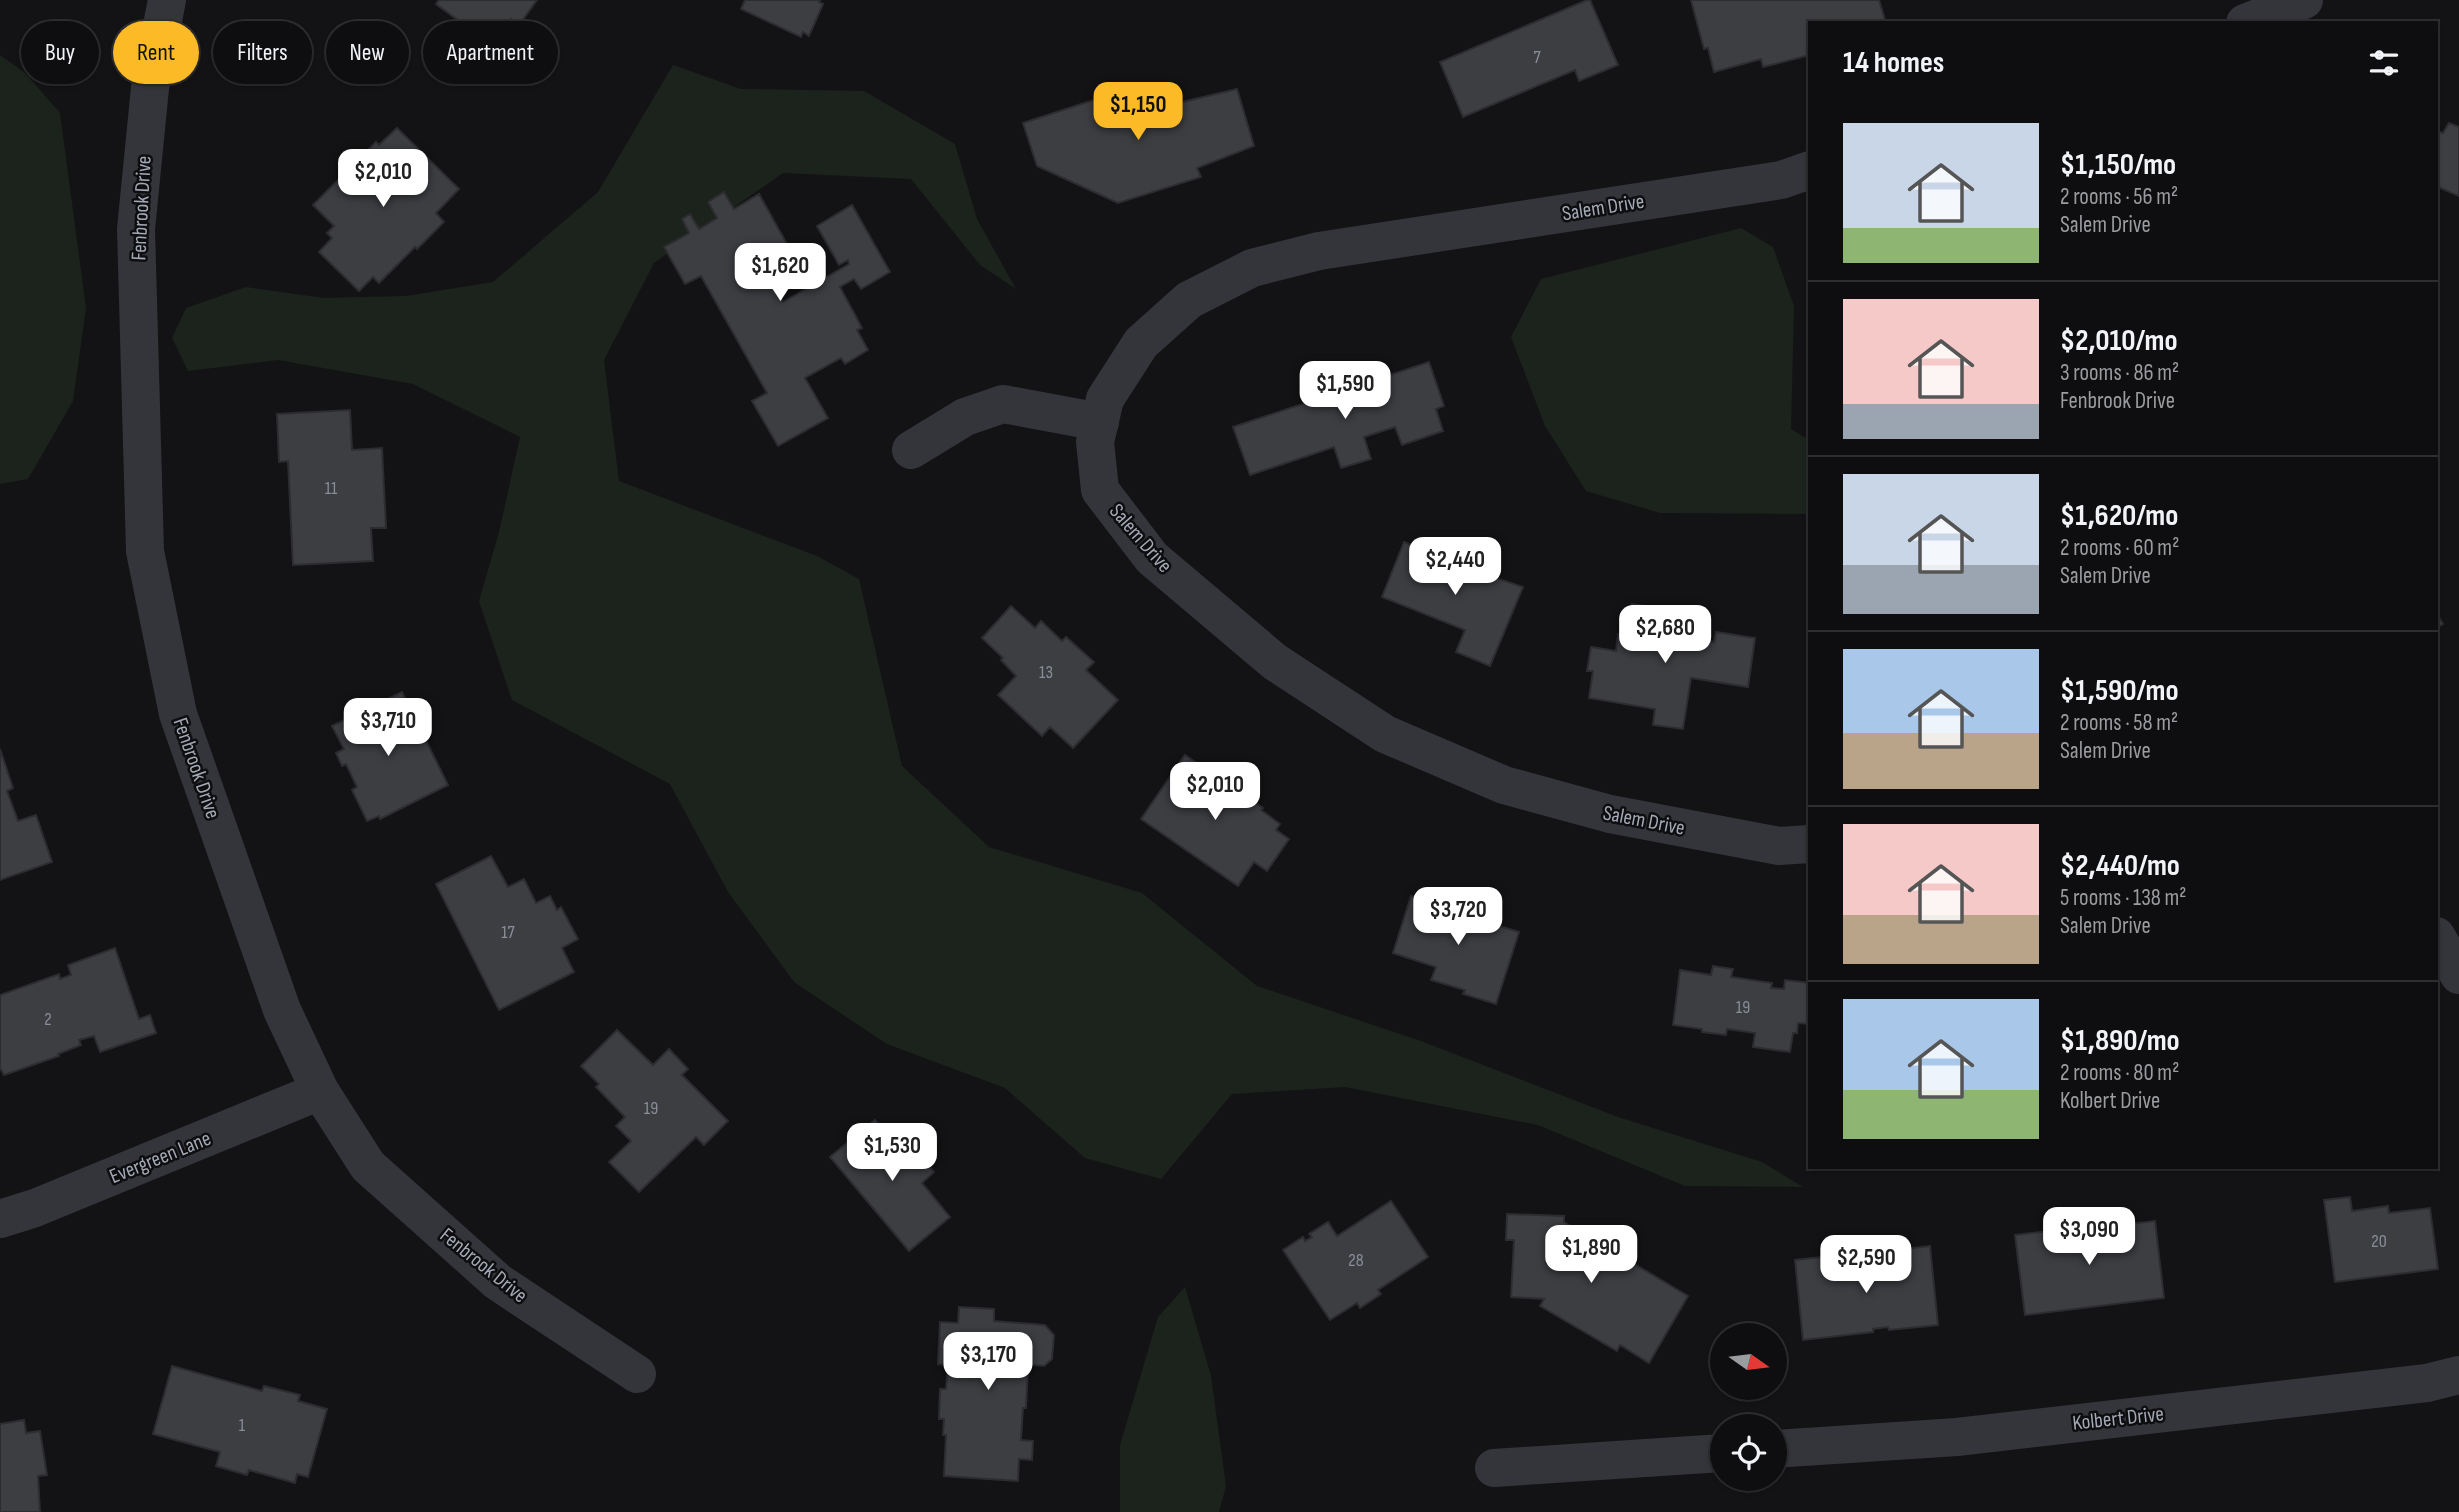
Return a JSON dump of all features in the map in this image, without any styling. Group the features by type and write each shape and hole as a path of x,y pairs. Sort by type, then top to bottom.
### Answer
{"street":[{"name":"Fenbrook Drive","path":"167,0 150,88 136,229 145,551 177,714 282,1010 320,1091 368,1166 498,1282 637,1374"},
{"path":"2250,21 2304,0"},
{"name":"Salem Drive","path":"1808,171 1781,180 1319,251 1252,268 1189,300 1140,343 1105,399 1095,442 1100,490 1152,558 1275,663 1385,734 1504,785 1610,814 1779,846 1808,844"},
{"path":"911,450 965,417 1003,404 1100,422"},
{"path":"2438,939 2459,975"},
{"name":"Evergreen Lane","path":"0,1219 35,1209 320,1091"},
{"name":"Kolbert Drive","path":"1787,1448 1957,1437 2427,1383 2459,1374"},
{"path":"1494,1468 1710,1453"}],"shaded area":[{"path":"0,55 21,70 21,84 35,84 60,113 86,308 73,401 28,479 0,484"},
{"path":"673,65 741,89 864,91 955,144 977,219 1016,289 980,265 911,179 783,173 654,263 604,360 619,481 817,556 859,579 902,766 989,847 1142,893 1257,986 1421,1041 1618,1117 1762,1162 1803,1187 1685,1186 1538,1125 1345,1087 1232,1094 1161,1179 1085,1158 1005,1088 887,1044 794,982 728,892 670,784 512,700 479,601 499,532 520,437 413,384 278,360 188,371 172,338 186,308 246,287 324,298 406,296 493,282 598,192"},
{"path":"1741,228 1773,247 1794,306 1791,429 1808,439 1808,514 1660,513 1586,491 1545,426 1511,337 1541,279"},
{"path":"1185,1287 1211,1376 1226,1486 1219,1512 1120,1512 1120,1445 1158,1317"}],"building":[{"path":"439,0 537,0 522,21 459,21 436,4"},
{"path":"745,0 820,0 823,4 809,36 803,32 801,37 741,9"},
{"path":"1590,0 1618,65 1579,81 1575,70 1463,117 1440,62"},
{"path":"1691,0 1879,0 1885,21 1808,21 1808,56 1763,67 1761,59 1714,72 1708,48 1704,49"},
{"path":"1103,89 1138,104 1169,92 1174,104 1237,89 1254,146 1197,168 1201,177 1118,203 1037,166 1023,123 1103,97 1098,91"},
{"path":"2449,123 2459,127 2459,196 2438,187 2438,132 2443,133"},
{"path":"397,128 459,189 436,213 444,222 379,283 373,277 359,291 319,252 332,238 327,233 334,226 313,205 376,142 379,145"},
{"path":"724,192 734,209 759,194 787,244 759,259 783,302 849,264 848,260 839,265 817,226 852,205 890,272 861,289 854,279 840,287 862,328 857,330 868,350 845,364 841,358 805,378 828,418 778,446 752,401 767,393 701,276 685,284 664,247 689,233 682,219 690,214 699,229 717,218 708,202"},
{"path":"1429,362 1444,406 1436,409 1443,431 1402,445 1395,427 1364,437 1371,459 1341,468 1334,447 1250,475 1233,427"},
{"path":"350,410 352,450 382,448 386,528 371,528 373,561 293,565 288,461 279,462 277,414"},
{"path":"1404,542 1430,552 1431,549 1446,553 1483,568 1481,573 1523,587 1490,666 1456,652 1465,630 1382,597"},
{"path":"1632,604 1678,611 1675,636 1714,642 1716,632 1755,638 1748,687 1691,678 1683,729 1653,725 1655,709 1589,698 1593,671 1587,671 1591,647 1616,651 1618,634 1627,635"},
{"path":"1011,606 1035,628 1041,621 1062,641 1066,637 1094,662 1086,670 1118,700 1073,748 1050,727 1042,736 998,695 1016,676 1001,660 1003,658 982,638"},
{"path":"402,692 448,785 380,819 379,816 367,821 352,790 357,787 346,764 342,766 336,753 344,749 332,726"},
{"path":"0,749 13,788 7,791 18,821 36,815 52,862 0,880"},
{"path":"1185,755 1263,808 1261,810 1280,824 1276,830 1289,839 1267,871 1254,862 1238,886 1141,819"},
{"path":"491,856 508,887 524,879 536,903 550,896 557,910 561,907 578,939 562,948 574,972 499,1010 436,884"},
{"path":"1411,896 1457,910 1458,905 1494,917 1493,924 1519,932 1496,1004 1463,994 1465,990 1431,980 1436,967 1393,953"},
{"path":"115,948 139,1019 150,1015 156,1033 100,1052 94,1036 79,1040 81,1045 58,1054 59,1056 4,1075 0,1068 0,995 59,974 60,979 71,975 68,965"},
{"path":"1713,966 1733,969 1731,977 1772,983 1771,988 1784,989 1785,980 1808,983 1808,1024 1798,1023 1797,1033 1793,1033 1790,1052 1753,1047 1755,1033 1727,1029 1726,1035 1673,1025 1680,970 1711,975"},
{"path":"617,1030 653,1065 669,1049 688,1069 682,1075 728,1121 704,1145 696,1137 639,1192 609,1162 631,1141 616,1126 625,1117 596,1087 599,1084 581,1066"},
{"path":"875,1120 894,1143 903,1135 934,1172 922,1183 950,1217 909,1251 830,1157"},
{"path":"2350,1197 2352,1211 2388,1206 2389,1213 2430,1208 2438,1269 2335,1282 2324,1200"},
{"path":"1391,1201 1428,1257 1378,1290 1381,1294 1360,1308 1357,1303 1330,1320 1283,1250 1303,1237 1305,1241 1312,1237 1309,1234 1328,1222 1337,1236"},
{"path":"1507,1214 1564,1216 1564,1222 1688,1296 1649,1363 1620,1345 1617,1351 1540,1306 1544,1299 1511,1297 1514,1240 1506,1240"},
{"path":"2111,1220 2112,1226 2155,1221 2164,1298 2025,1315 2015,1235"},
{"path":"1930,1246 1938,1325 1889,1330 1888,1327 1873,1329 1873,1332 1803,1340 1795,1260 1851,1254 1853,1270 1898,1265 1897,1250"},
{"path":"959,1307 994,1309 994,1321 1045,1325 1054,1335 1052,1359 1044,1366 1025,1364 1028,1367 1026,1408 1023,1408 1021,1440 1033,1441 1032,1460 1019,1459 1018,1481 944,1476 946,1435 943,1435 944,1419 939,1419 940,1389 946,1389 948,1365 938,1364 940,1322 958,1323"},
{"path":"172,1366 262,1391 264,1386 300,1395 298,1401 327,1409 308,1477 297,1474 295,1483 249,1470 247,1475 216,1466 220,1452 153,1434"},
{"path":"24,1420 26,1433 40,1431 47,1475 38,1476 40,1512 0,1512 0,1424"}]}
